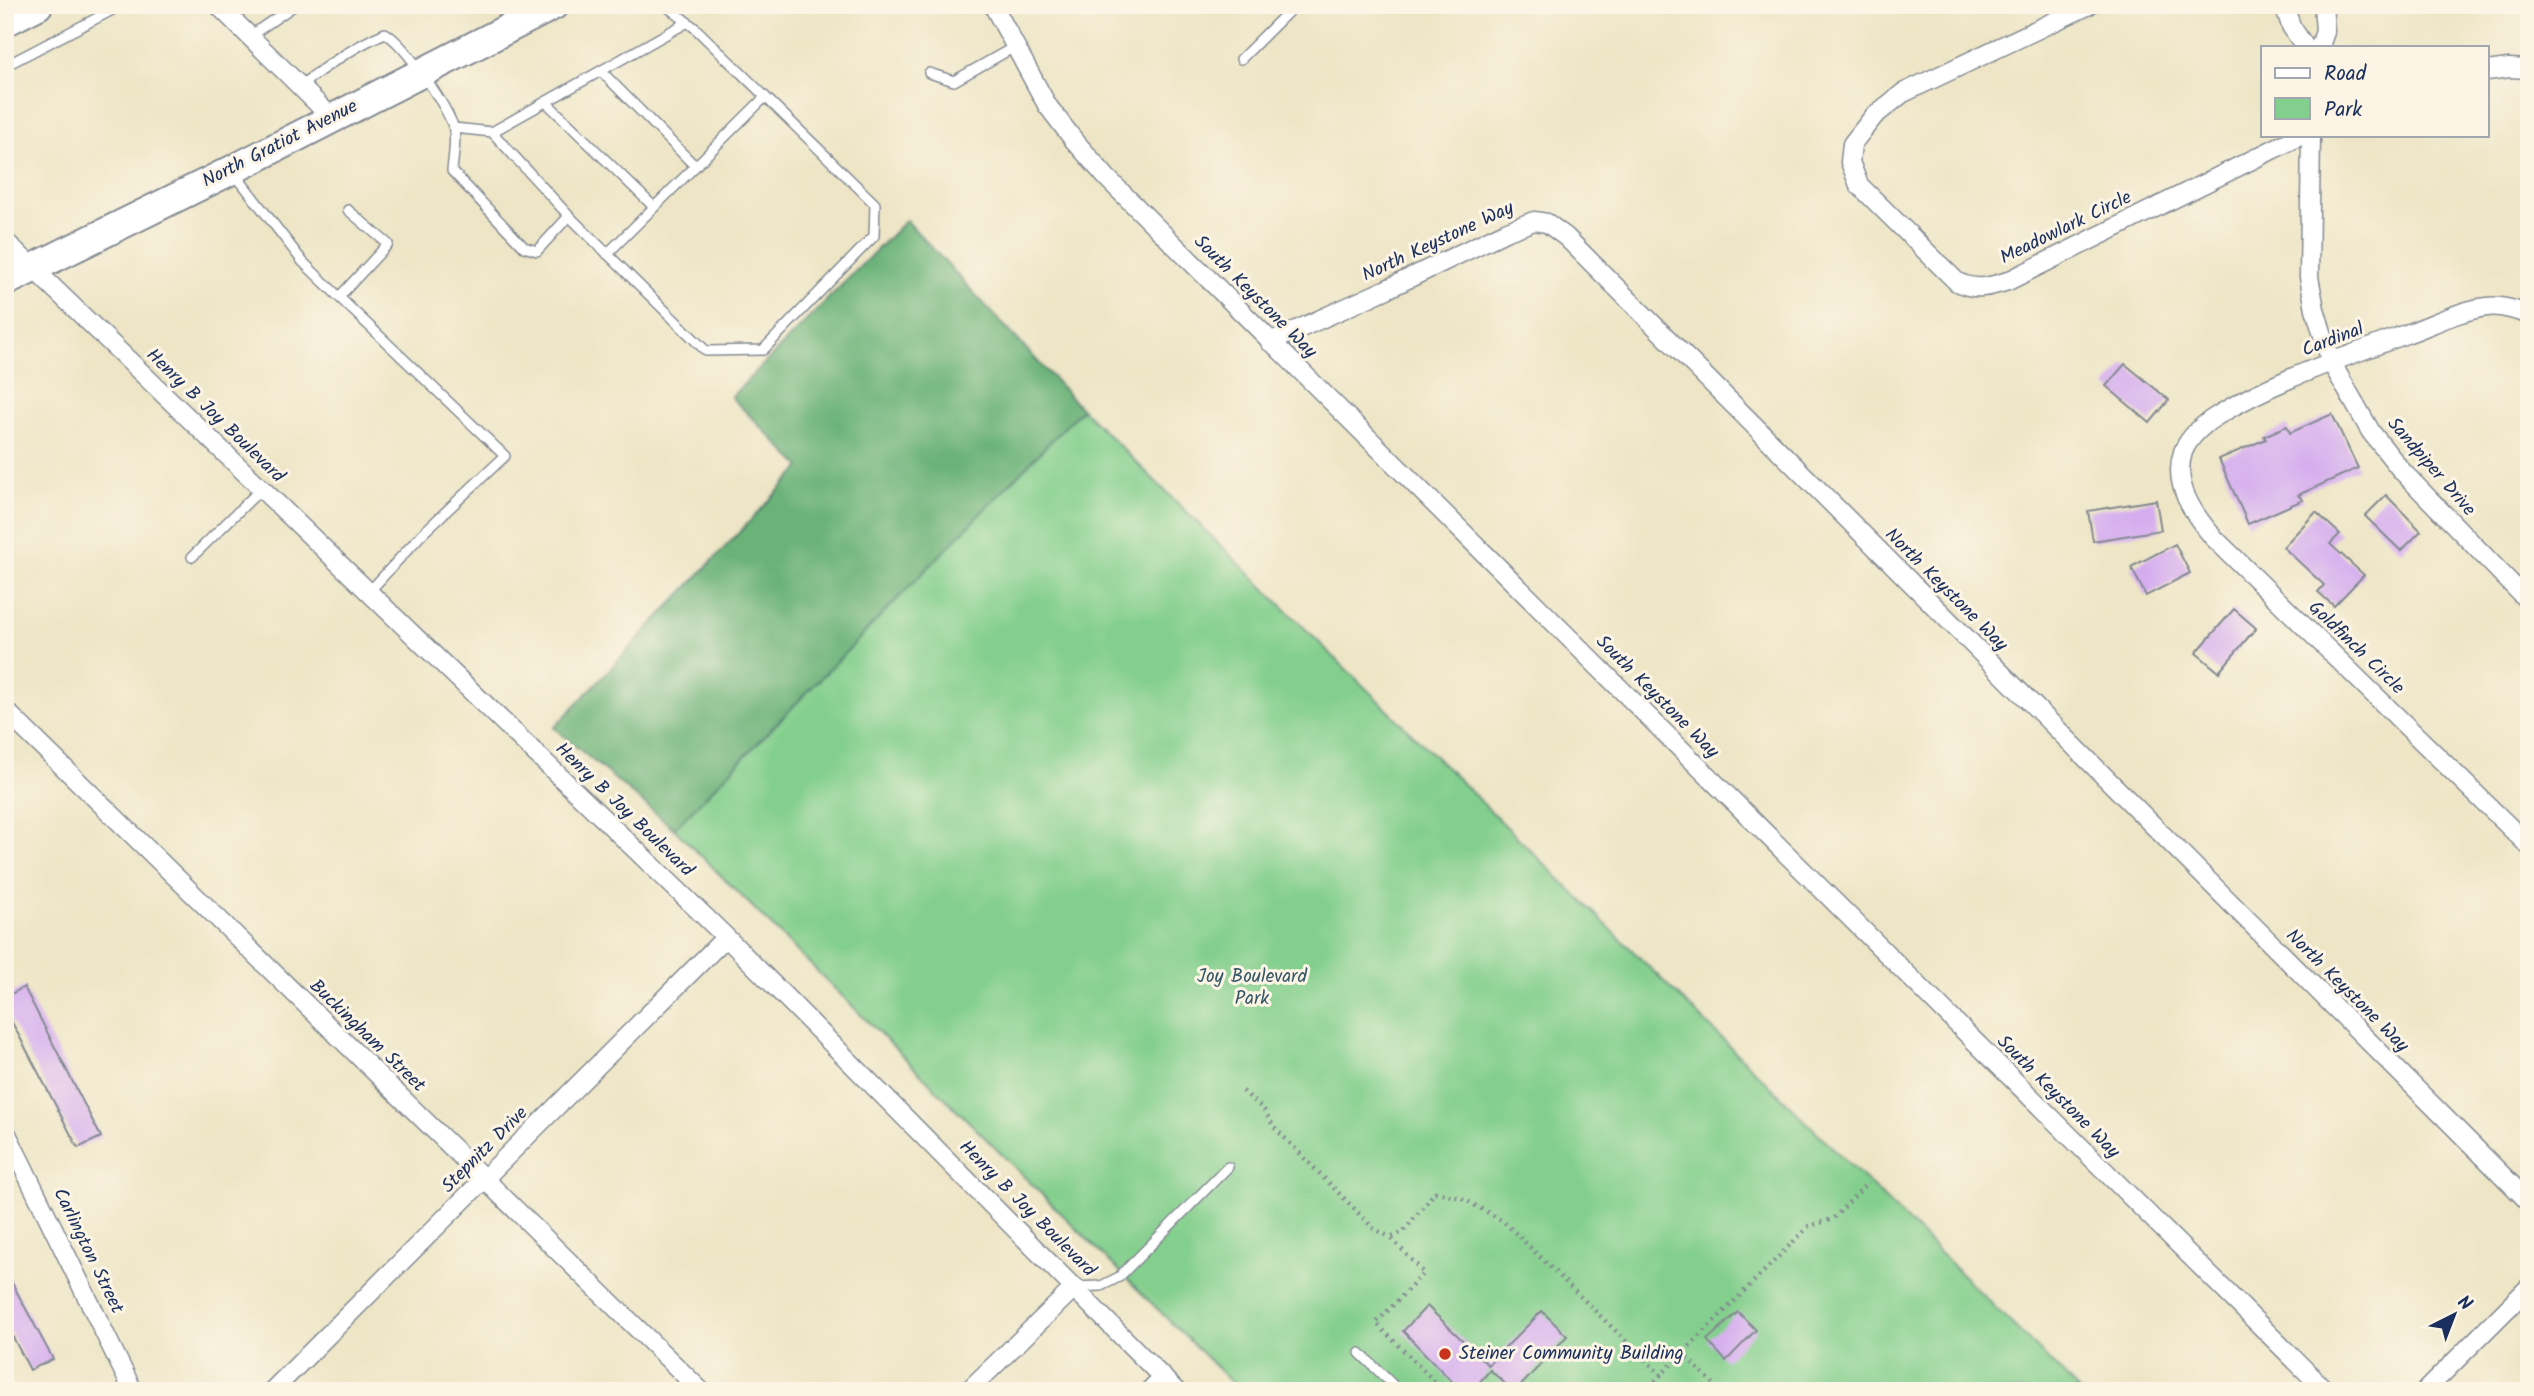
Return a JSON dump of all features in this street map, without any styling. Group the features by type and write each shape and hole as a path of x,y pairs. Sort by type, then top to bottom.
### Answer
{"main road":[{"path":"5,22 38,5"},
{"name":"North Gratiot Avenue","path":"5,282 232,170 554,5"}],"street":[{"path":"218,5 332,118"},
{"name":"South Keystone Way","path":"993,5 1048,105 1107,178 2326,1391"},
{"name":"Meadowlark Circle","path":"2089,5 1903,93 1874,116 1852,144 1850,162 1859,185 1957,282 1970,288 1981,289 2008,281 2300,136"},
{"path":"2284,5 2291,26 2304,46"},
{"path":"2320,46 2325,31 2323,5"},
{"path":"2488,71 2529,69"},
{"name":"Sandpiper Drive","path":"2311,136 2309,277 2315,309 2331,362 2371,432 2401,470 2529,602"},
{"name":"North Keystone Way","path":"1270,342 1505,232 1534,221 1547,223 1576,247 2529,1202"},
{"name":"Henry B Joy Boulevard","path":"5,241 726,937 1176,1391"},
{"name":"Cardinal","path":"2180,464 2184,450 2193,436 2218,415 2254,395 2331,362 2473,310 2502,307 2529,315"},
{"name":"Goldfinch Circle","path":"2180,464 2183,490 2188,503 2197,519 2214,538 2529,846"},
{"name":"Buckingham Street","path":"5,710 701,1391"},
{"name":"Stepnitz Drive","path":"272,1391 726,937"},
{"name":"Carlington Street","path":"5,1130 133,1391"},
{"path":"968,1391 1075,1287"},
{"path":"2424,1391 2529,1287"},
{"path":"1149,1391 1163,1377"}],"lane":[{"path":"5,66 122,5"},
{"path":"250,36 295,5"},
{"path":"492,132 569,216 706,351 763,350 874,236 875,204 695,28 665,5"},
{"path":"1241,59 1295,5"},
{"path":"454,128 492,132 686,23"},
{"path":"300,86 362,43 384,33 395,39 422,72 454,128 452,170 524,247 537,251 569,216"},
{"path":"929,73 954,81 1016,46"},
{"path":"601,71 695,166"},
{"path":"607,254 765,97"},
{"path":"546,102 654,207"},
{"path":"232,170 303,262 505,456 422,534 368,593"},
{"path":"339,297 388,244 348,210"},
{"path":"192,557 260,490"},
{"path":"1075,1287 1101,1286 1119,1277 1228,1167"},
{"path":"1360,1353 1399,1391"}],"path":[{"path":"1242,1091 1264,1110 1274,1127 1374,1228 1390,1237 1424,1273 1376,1323 1444,1391"},
{"path":"1644,1391 1809,1226 1833,1219 1868,1182"},
{"path":"1390,1237 1403,1232 1435,1192 1462,1198 1503,1221 1661,1375"},
{"path":"1682,1353 1721,1391"}],"green space":[{"path":"906,220 1082,409 674,829 554,728 801,467 731,397"},
{"name":"Joy Boulevard Park","path":"1082,409 2080,1391 1240,1391 674,829"}],"building":[{"path":"2125,364 2169,400 2150,423 2106,386"},
{"path":"2332,414 2358,468 2298,495 2303,500 2248,524 2219,459 2266,439 2264,436 2287,426 2290,433"},
{"path":"2386,495 2421,531 2401,551 2365,516"},
{"path":"2156,500 2161,530 2093,541 2088,511"},
{"path":"2316,512 2340,534 2330,544 2364,575 2334,606 2318,592 2324,585 2283,547"},
{"path":"2175,544 2190,573 2146,596 2131,567"},
{"path":"2234,609 2256,628 2219,672 2196,653"},
{"path":"24,987 101,1137 78,1148 5,1009 5,997"},
{"path":"5,1270 53,1359 30,1370 5,1322"},
{"path":"1427,1306 1488,1365 1542,1311 1567,1336 1516,1391 1490,1370 1472,1391 1461,1391 1403,1331"},
{"path":"1738,1312 1756,1330 1726,1361 1707,1340"}],"place":[{"name":"Steiner Community Building","path":"1445,1354"}]}
